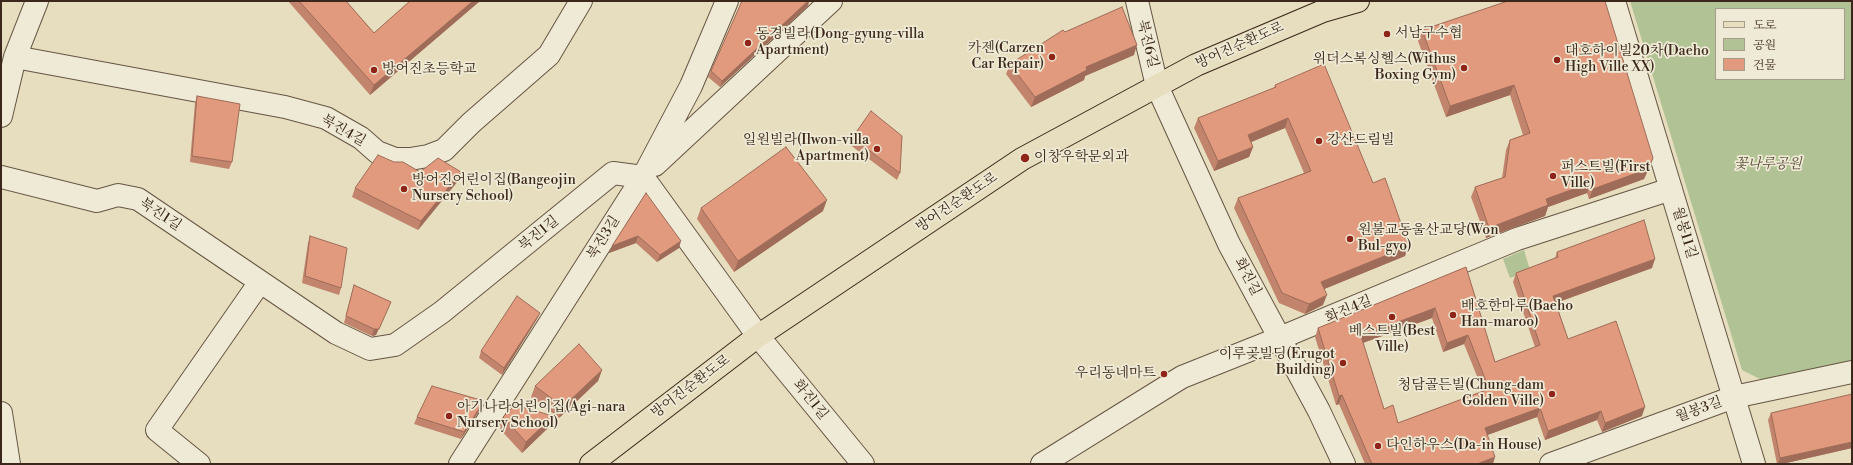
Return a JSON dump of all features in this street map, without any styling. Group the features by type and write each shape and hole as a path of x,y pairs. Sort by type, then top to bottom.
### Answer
{"main road":[{"name":"방어진순환도로","path":"591,464 758,336 1022,159 1196,65 1316,14 1358,1"}],"street":[{"path":"2,104 15,56 37,1"},
{"name":"북진4길","path":"15,56 285,106 326,118 361,138 377,152 395,159 410,159 428,156 444,150 471,123 549,55 581,1"},
{"name":"북진3길","path":"460,464 643,177 691,86 727,1"},
{"path":"643,177 831,1"},
{"name":"북진6길","path":"1137,1 1158,86"},
{"name":"월봉11길","path":"1614,1 1754,464"},
{"name":"화진길","path":"1158,86 1229,244 1319,411 1344,464"},
{"name":"북진1길","path":"1,177 97,201 118,196 138,199 336,333 370,349 395,345 442,312 613,172 643,177"},
{"name":"화진1길","path":"643,177 758,336 863,464"},
{"name":"화진4길","path":"1042,464 1182,377 1280,338 1517,239 1671,189"},
{"path":"199,464 157,430 260,282"},
{"name":"월봉3길","path":"1551,464 1734,397 1852,372"},
{"path":"1,413 9,464"}],"green space":[{"name":"꽃나루공원","path":"1630,1 1852,1 1852,364 1768,383 1742,370"},
{"path":"1524,250 1530,270 1510,278 1503,259"}],"building":[{"path":"299,1 346,1 374,33 410,1 473,1 374,85"},
{"name":"동경빌라(Dong-gyung-villa Apartment)","path":"742,1 808,1 722,81 711,71"},
{"path":"1508,1 1605,1 1653,158 1648,169 1593,189 1590,183 1546,199 1548,205 1489,228 1475,187 1505,177 1510,140 1530,133 1514,85 1450,106 1422,30"},
{"path":"1122,7 1137,45 1086,67 1087,70 1035,97 1010,64 1063,30 1065,32"},
{"path":"1324,64 1373,183 1385,178 1409,246 1321,282 1327,295 1309,304 1282,293 1238,198 1311,171 1288,118 1248,135 1253,147 1218,161 1198,118 1276,87 1275,85"},
{"path":"197,96 240,104 232,162 192,156"},
{"name":"일원빌라(Ilwon-villa Apartment)","path":"871,111 902,136 900,173 852,138"},
{"path":"786,147 827,200 738,261 701,208"},
{"name":"방어진어린이집(Bangeojin Nursery School)","path":"378,155 394,162 403,162 420,172 438,158 461,172 421,221 355,188"},
{"path":"646,193 681,241 660,255 638,236 612,246"},
{"path":"1644,220 1655,259 1553,296 1568,339 1616,321 1645,407 1605,423 1601,411 1548,431 1540,408 1485,428 1495,457 1477,464 1372,464 1342,395 1339,396 1318,328 1466,267 1495,362 1540,345 1516,273 1558,257 1557,252","holes":["1435,308 1447,343 1468,335 1489,389 1398,423 1393,405 1384,409 1361,336"]},
{"path":"310,236 347,248 341,288 305,276"},
{"path":"354,285 391,302 379,329 374,329 346,316"},
{"path":"517,296 540,313 504,368 481,351"},
{"path":"579,344 602,370 563,407 535,386"},
{"name":"아기나라어린이집(Agi-nara Nursery School)","path":"432,386 484,401 464,432 417,417"},
{"path":"1852,394 1852,442 1780,458 1771,413"},
{"path":"515,405 553,416 526,442 503,417"}],"place":[{"name":"서남구수협","path":"1387,34"},
{"name":"동경빌라(Dong-gyung-villa Apartment)","path":"748,43"},
{"name":"카젠(Carzen Car Repair)","path":"1052,57"},
{"name":"대호하이빌20차(Daeho High Ville XX)","path":"1557,60"},
{"name":"위더스복싱헬스(Withus Boxing Gym)","path":"1464,68"},
{"name":"방어진초등학교","path":"374,70"},
{"name":"강산드림빌","path":"1319,141"},
{"name":"일원빌라(Ilwon-villa Apartment)","path":"877,149"},
{"name":"이창우학문외과","path":"1025,158"},
{"name":"퍼스트빌(First Ville)","path":"1553,176"},
{"name":"방어진어린이집(Bangeojin Nursery School)","path":"404,189"},
{"name":"원불교동울산교당(Won Bul-gyo)","path":"1350,239"},
{"name":"배호한마루(Baeho Han-maroo)","path":"1453,315"},
{"name":"베스트빌(Best Ville)","path":"1392,317"},
{"name":"이루곶빌딩(Erugot Building)","path":"1343,363"},
{"name":"우리동네마트","path":"1164,374"},
{"name":"청담골든빌(Chung-dam Golden Ville)","path":"1552,394"},
{"name":"아기나라어린이집(Agi-nara Nursery School)","path":"449,416"},
{"name":"다인하우스(Da-in House)","path":"1378,446"}]}
